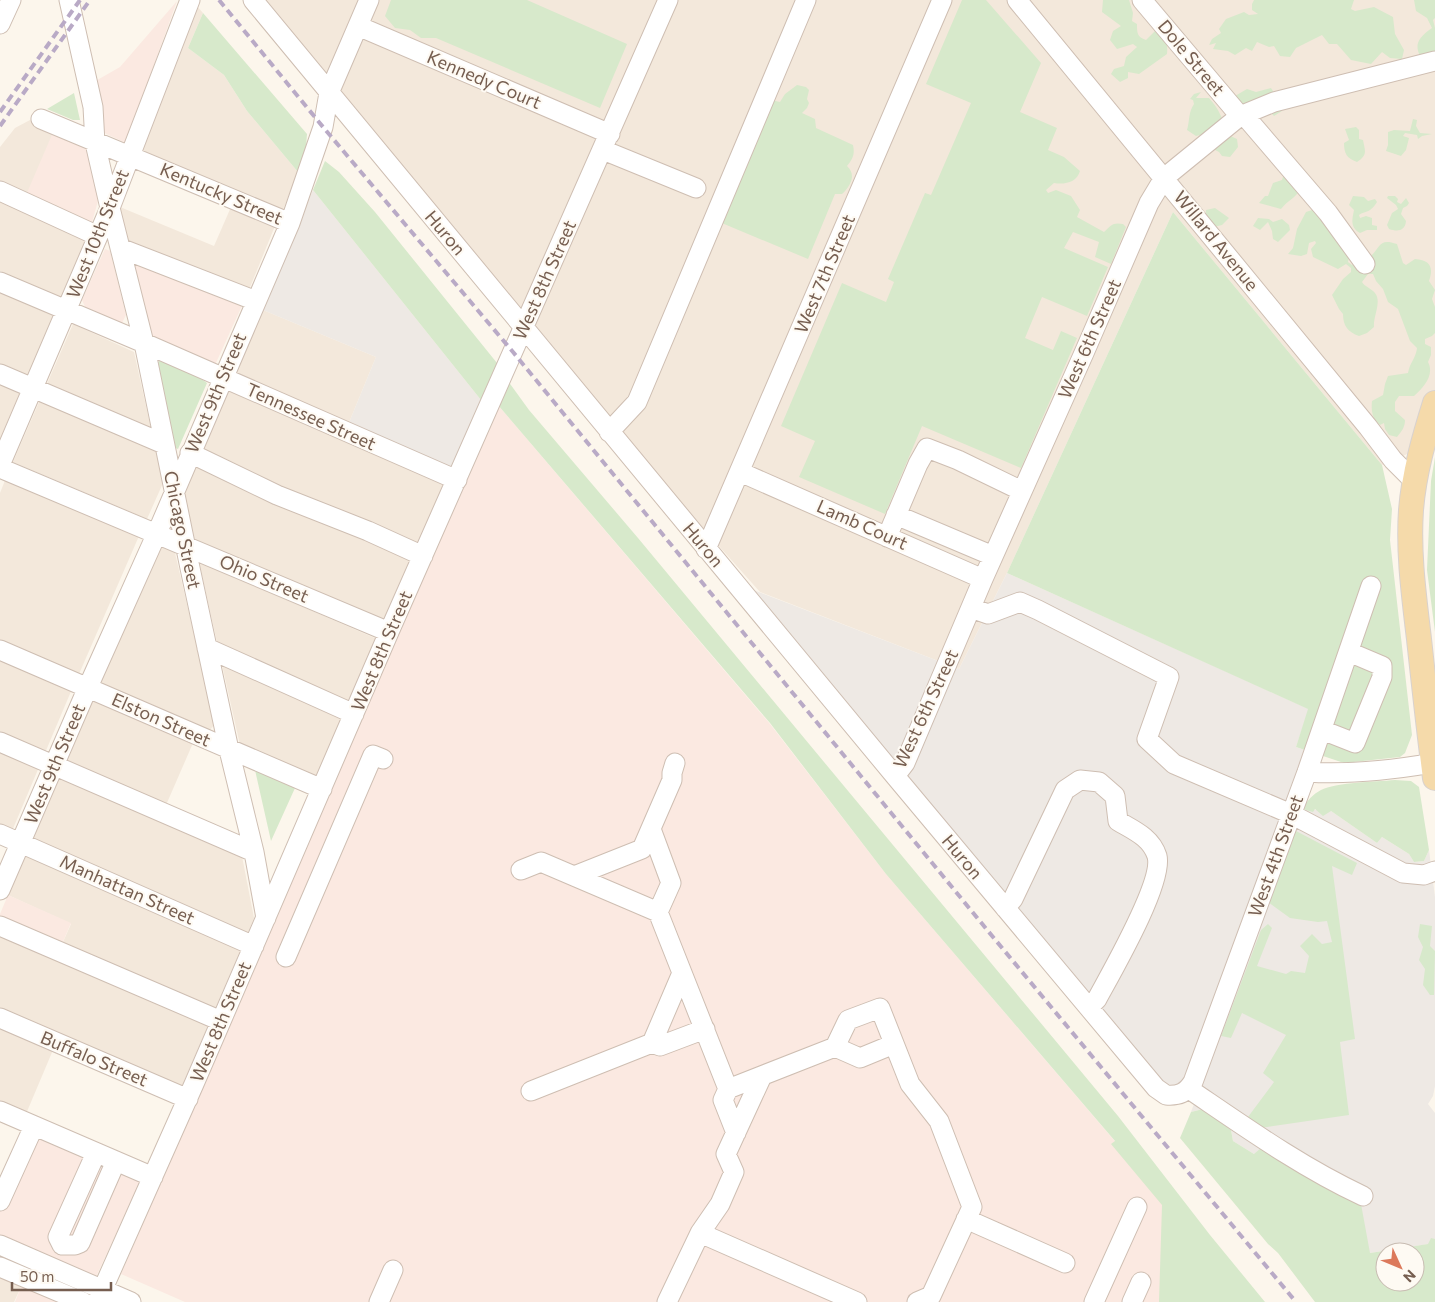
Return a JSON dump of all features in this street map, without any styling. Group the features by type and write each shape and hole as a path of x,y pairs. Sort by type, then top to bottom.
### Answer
{"main road":[{"path":"1434,770 1413,588 1411,519 1415,482 1424,438 1435,403"}],"street":[{"name":"Chicago Street","path":"58,0 82,111 95,143 144,343 229,750 254,852 266,918"},
{"name":"Chicago Street","path":"69,0 93,107 95,143"},
{"name":"West 10th Street","path":"0,466 110,208 190,0"},
{"name":"Huron","path":"253,0 894,776 1156,1088 1166,1095 1182,1094 1189,1089"},
{"name":"West 9th Street","path":"0,890 157,534 222,378 290,223 323,127 329,93 369,0"},
{"name":"West 8th Street","path":"100,1296 188,1100 389,632 668,0"},
{"path":"609,432 637,402 806,0"},
{"name":"West 7th Street","path":"706,548 942,0"},
{"name":"Willard Avenue","path":"1017,0 1368,427 1393,460 1415,482"},
{"name":"Dole Street","path":"1142,0 1328,213 1365,264"},
{"name":"Kennedy Court","path":"358,26 606,142 696,188"},
{"name":"West 6th Street","path":"894,776 905,763 983,579 1148,203 1164,178 1242,115 1274,102 1435,61"},
{"name":"Kentucky Street","path":"41,119 290,223"},
{"path":"0,191 98,236"},
{"path":"120,248 256,301"},
{"name":"Tennessee Street","path":"0,282 457,480"},
{"path":"0,374 164,444"},
{"path":"887,536 918,464 927,448 1022,491"},
{"path":"190,453 277,495 368,531 423,556"},
{"name":"Ohio Street","path":"0,466 389,632"},
{"name":"Lamb Court","path":"740,472 983,579"},
{"path":"896,515 993,556"},
{"name":"West 4th Street","path":"1189,1089 1307,772 1371,586"},
{"path":"971,608 988,614 1020,602 1169,677 1147,739 1174,764 1291,814 1403,873 1424,875 1435,871"},
{"path":"207,648 354,714"},
{"name":"Elston Street","path":"0,650 322,789"},
{"path":"1320,735 1355,743 1382,677 1382,666 1348,652"},
{"path":"0,742 254,852"},
{"path":"286,956 373,755 384,759"},
{"path":"574,876 642,849 672,780 675,763"},
{"path":"1307,772 1338,773 1401,768 1434,770"},
{"path":"1005,908 1013,899 1065,790 1080,780 1099,782 1115,796 1118,821 1146,836 1157,856 1155,878 1137,923 1097,999 1088,1008"},
{"path":"651,829 671,883 658,912"},
{"name":"Manhattan Street","path":"0,834 254,946"},
{"path":"521,870 541,862 658,912 728,1089"},
{"path":"0,926 222,1021"},
{"path":"652,1043 682,973"},
{"path":"736,1133 723,1100 728,1089 835,1047 848,1020 880,1008 910,1084 939,1121 972,1207 931,1296 918,1302"},
{"name":"Buffalo Street","path":"0,1018 188,1100"},
{"path":"531,1091 652,1043 660,1046 705,1029"},
{"path":"835,1047 860,1058 894,1044"},
{"path":"667,1302 700,1233 720,1204 734,1172 726,1154 762,1076"},
{"path":"1189,1089 1326,1179 1363,1196"},
{"path":"0,1111 153,1177"},
{"path":"0,1201 34,1126"},
{"path":"62,1245 58,1237 96,1153"},
{"path":"62,1245 80,1244 116,1161"},
{"path":"1094,1302 1137,1206"},
{"path":"966,1219 1065,1263"},
{"path":"700,1233 857,1302"},
{"path":"0,1244 50,1266 100,1296 131,1302"},
{"path":"50,1266 62,1245"},
{"path":"0,1267 83,1302"},
{"path":"379,1302 392,1270"},
{"path":"1132,1302 1141,1282"}],"shaded area":[{"path":"262,0 1435,0 1435,442 1382,465 1173,212 1007,573 959,669 760,592 701,526"},
{"path":"177,1 126,143 102,132 92,83 120,67"},
{"path":"196,5 203,13 188,48 224,75 247,111 298,172 282,212 142,150"},
{"path":"30,120 54,130 89,233 61,298 0,271 0,147 15,128"},
{"path":"54,130 88,146 98,201 89,233 23,202"},
{"path":"313,190 481,400 451,469 348,425 376,357 263,310"},
{"path":"120,207 214,246 231,207 275,226 246,297 128,251"},
{"path":"105,249 110,251 126,315 122,323 86,309 82,300"},
{"path":"128,251 246,297 215,365 150,339"},
{"path":"0,292 54,315 0,439"},
{"path":"263,310 376,357 348,425 234,376"},
{"path":"73,324 134,352 163,483 147,519 13,462"},
{"path":"229,387 446,483 384,623 192,541 182,497"},
{"path":"498,405 770,724 886,874 1131,1160 1173,1218 1168,1302 185,1302 121,1274"},
{"path":"6,478 139,536 79,674 0,641 0,493"},
{"path":"160,544 175,553 215,724 209,731 100,683"},
{"path":"199,562 377,639 316,778 240,745"},
{"path":"1007,573 1309,709 1296,747 1305,750 1184,1080 1178,1086 1161,1083 751,589 959,669"},
{"path":"0,659 72,689 12,831 0,825"},
{"path":"92,699 193,743 163,812 240,846 254,918 248,933 31,839"},
{"path":"1302,809 1331,811 1377,843 1382,837 1409,854 1414,862 1424,861 1429,850 1435,897 1435,1086 1433,1096 1428,1104 1435,1113 1435,1239 1431,1239 1429,1244 1425,1245 1425,1242 1375,1242 1375,1252 1370,1253 1254,1154 1233,1141 1231,1130 1203,1109 1191,1112"},
{"path":"25,856 242,947 182,1086 0,1009 0,926 59,951 71,924 8,895"},
{"path":"8,895 71,923 59,951 0,926 0,914"},
{"path":"0,1027 53,1050 23,1121 0,1111"},
{"path":"30,1124 144,1173 96,1277 0,1236 0,1193"},
{"path":"0,1277 21,1287 14,1302 0,1302"},
{"path":"21,1287 60,1302 15,1302"}],"green space":[{"path":"391,0 527,0 627,44 600,108 436,38 421,38 410,30 395,28 385,16"},
{"path":"962,0 986,0 1041,63 1020,112 1057,128 1048,150 1064,157 1080,171 1076,178 1070,182 1054,183 1046,190 1048,193 1056,190 1071,196 1080,210 1077,217 1104,232 1114,224 1120,223 1126,227 1111,264 1095,257 1099,242 1073,232 1064,248 1108,267 1087,316 1042,297 1025,338 1053,350 1061,331 1077,338 1021,468 922,426 885,514 799,477 815,441 781,426 842,283 886,302 894,282 888,279 925,193 931,195 971,103 926,84"},
{"path":"1103,0 1129,0 1133,13 1132,21 1137,24 1139,36 1146,40 1155,31 1164,37 1167,43 1167,54 1139,74 1128,72 1128,78 1120,82 1111,74 1114,69 1124,66 1126,57 1137,47 1133,44 1117,49 1110,40 1113,31 1121,26 1102,12"},
{"path":"1254,0 1354,0 1351,9 1355,11 1374,7 1393,17 1395,34 1404,50 1402,59 1390,58 1382,52 1371,64 1351,60 1337,44 1329,44 1322,35 1296,48 1290,57 1280,56 1274,46 1269,47 1257,42 1252,51 1246,48 1235,55 1228,51 1213,49 1216,43 1209,45 1212,39 1221,33 1219,29 1226,19 1244,12 1249,15 1258,14 1252,10"},
{"path":"1414,0 1435,0 1435,18 1433,20 1435,28 1435,66 1427,68 1418,51 1418,42 1421,37 1432,28 1427,18 1416,11"},
{"path":"203,13 307,134 306,148 298,172 247,111 224,75 188,48"},
{"path":"797,85 806,87 809,90 807,99 809,103 802,113 815,119 816,128 853,145 854,151 852,159 847,166 852,173 850,184 842,194 835,194 808,259 717,221 771,100 780,102 785,94"},
{"path":"1271,88 1282,111 1274,116 1272,114 1274,107 1248,111 1235,96 1247,89 1256,92"},
{"path":"1201,92 1196,98 1209,98 1216,106 1226,134 1237,139 1238,147 1230,157 1222,156 1211,148 1204,134 1196,136 1187,130 1194,104 1193,100 1190,99 1194,94"},
{"path":"74,93 80,120 73,120 47,109"},
{"path":"1413,119 1417,120 1416,126 1420,133 1432,134 1418,139 1417,135 1405,133 1403,136 1409,138 1406,150 1401,156 1386,151 1388,132 1394,130 1410,131"},
{"path":"1356,127 1359,130 1359,139 1363,140 1365,150 1363,157 1357,162 1347,155 1344,143 1349,140 1345,129"},
{"path":"325,161 339,172 375,212 497,363 481,400 313,190"},
{"path":"1285,170 1301,188 1299,191 1281,209 1259,203 1265,196 1268,196 1273,183 1282,180"},
{"path":"1353,196 1364,197 1368,201 1375,199 1377,202 1369,211 1359,215 1360,218 1366,216 1372,218 1372,225 1377,226 1377,230 1367,230 1360,233 1353,226 1354,210 1349,205"},
{"path":"1388,196 1395,196 1398,199 1397,202 1401,204 1406,198 1409,203 1403,208 1401,214 1406,221 1403,229 1389,229 1387,225 1392,213 1398,209 1387,198"},
{"path":"1215,208 1229,218 1222,225 1210,228 1205,219 1206,210"},
{"path":"1312,210 1319,212 1349,257 1348,262 1352,265 1369,258 1381,244 1391,242 1397,244 1403,263 1406,265 1415,259 1430,265 1429,281 1435,290 1432,299 1435,307 1435,333 1425,339 1425,344 1431,347 1431,355 1428,362 1430,372 1427,381 1414,396 1399,396 1395,402 1395,411 1405,420 1403,429 1397,437 1389,435 1384,423 1380,425 1375,420 1372,411 1372,401 1383,395 1388,376 1408,373 1417,348 1410,341 1398,309 1388,302 1383,289 1373,274 1368,274 1362,282 1377,297 1374,327 1367,333 1359,336 1347,328 1343,314 1332,295 1343,279 1351,272 1351,268 1346,264 1338,269 1313,257 1311,249 1316,243 1315,241 1309,243 1307,254 1301,256 1288,254 1293,248 1297,229 1306,212"},
{"path":"1173,212 1382,465 1392,509 1390,540 1412,735 1405,753 1400,757 1344,763 1296,747 1308,709 1007,573"},
{"path":"1258,218 1269,219 1273,222 1282,219 1289,225 1290,230 1278,242 1273,239 1268,222 1260,230 1253,226"},
{"path":"159,361 184,369 207,383 178,449 173,447 155,366"},
{"path":"508,381 529,410 638,538 1118,1116 1210,1235 1265,1302 1159,1302 1162,1205 1111,1144 1115,1141 886,874 770,723 498,405"},
{"path":"1435,457 1435,632 1427,570 1431,481"},
{"path":"255,770 295,788 271,841"},
{"path":"1395,780 1411,781 1419,787 1429,850 1424,861 1414,862 1409,854 1382,837 1377,843 1331,811 1323,816 1315,809 1313,812 1302,809 1315,794 1328,787"},
{"path":"1296,831 1357,863 1352,875 1332,866 1355,1039 1340,1042 1349,1115 1260,1128 1245,1121 1274,1082 1263,1073 1286,1035 1242,1013 1231,1038 1221,1036 1261,930 1268,924 1272,928 1257,966 1286,974 1291,971 1305,973 1309,956 1300,946 1312,934 1322,944 1332,942 1327,921 1318,922 1290,918 1268,902"},
{"path":"1420,924 1432,926 1430,946 1435,951 1434,995 1430,995 1423,985 1425,969 1419,960 1423,947 1418,937"},
{"path":"1203,1109 1231,1130 1233,1141 1254,1154 1261,1148 1361,1204 1370,1253 1375,1252 1375,1292 1425,1292 1425,1244 1428,1244 1431,1238 1435,1239 1435,1302 1315,1302 1278,1253 1268,1244 1180,1138 1191,1112"}],"railway":[{"path":"0,112 80,0"},
{"path":"0,126 90,0"},
{"path":"219,0 323,127 513,352 988,931 1296,1302"}]}
